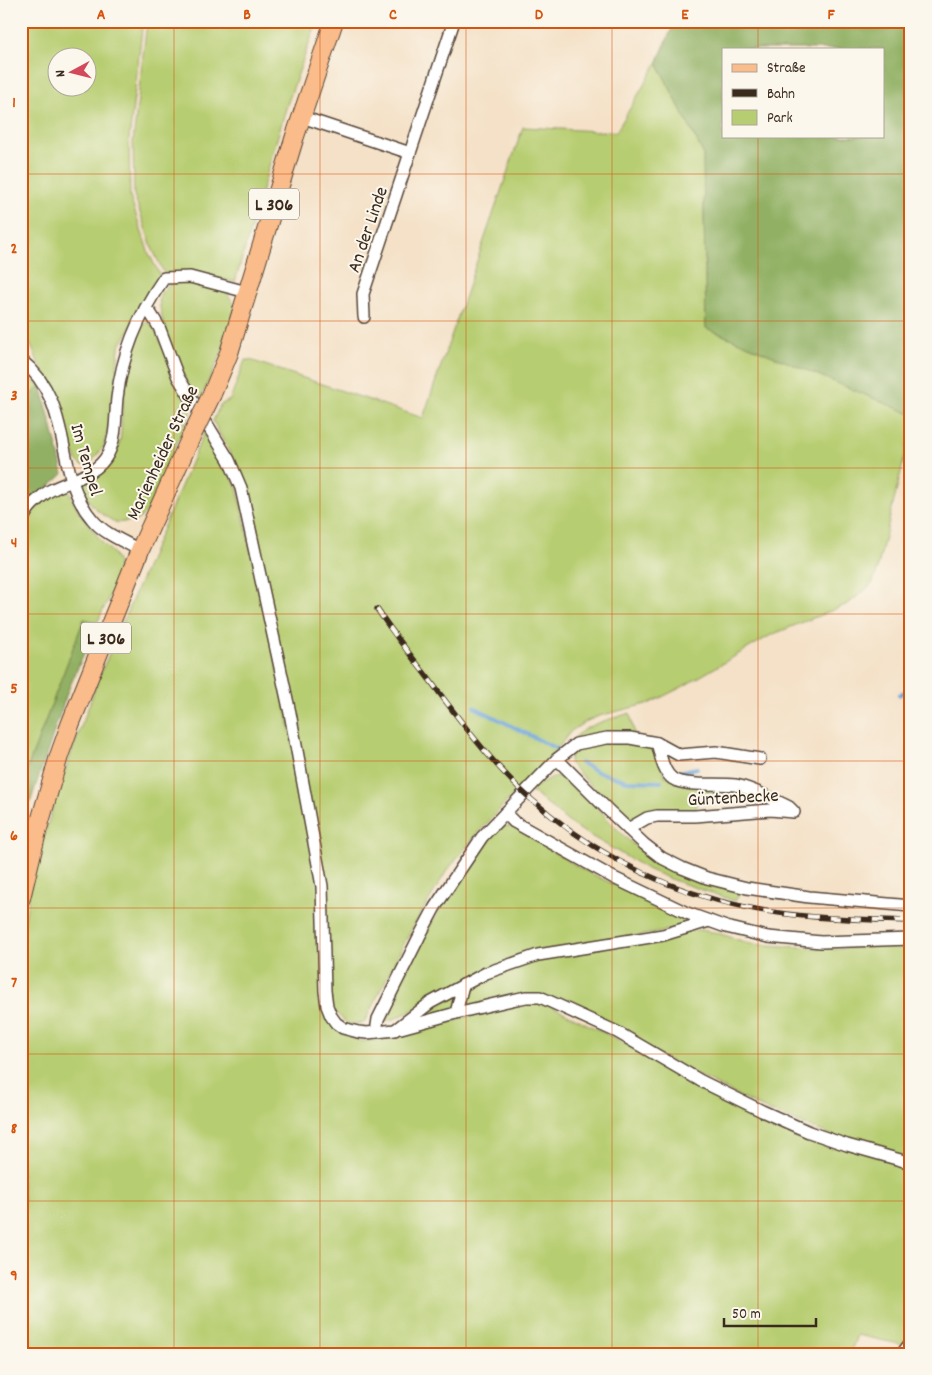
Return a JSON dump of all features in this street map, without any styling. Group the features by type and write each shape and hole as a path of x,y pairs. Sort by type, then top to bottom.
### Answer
{"main road":[{"name":"Marienheider Straße","path":"21,898 37,832 59,756 140,550 229,353 292,145 334,21"}],"street":[{"name":"An der Linde","path":"364,317 363,294 454,21"},
{"path":"302,117 410,153"},
{"path":"21,524 28,509 50,491 87,474 100,465 108,455 117,423 117,398 130,341 145,309 164,278 190,277 247,292"},
{"path":"145,309 151,314 159,327 178,377 230,460 242,488 290,713 322,886 324,992 327,1006 336,1023 343,1028 358,1032 395,1030 456,1013 526,997 540,997 617,1032 701,1081 786,1122 847,1145 911,1163"},
{"name":"Im Tempel","path":"21,360 38,378 54,405 72,481 83,507 92,520 106,532 140,550"},
{"name":"Güntenbecke","path":"376,1032 378,1019 418,938 435,907 482,837 557,759 576,744 607,738 630,738 657,743 679,755 716,752 760,758"},
{"name":"Güntenbecke","path":"628,829 647,818 657,816 695,816 770,810 794,812 783,804 738,786 674,780 665,769 657,743"},
{"path":"557,759 606,810 644,844 662,858 682,868 707,878 747,888 809,898 911,906"},
{"path":"505,813 514,822 614,878 687,912 726,927 759,935 814,941 841,942 911,939"},
{"path":"395,1030 430,1003 486,973 538,955 663,935 708,921"},
{"path":"456,1013 462,986"},
{"path":"902,1354 911,1342"}],"green space":[{"path":"21,21 143,21 129,140 130,197 149,254 161,277 119,347 114,400 104,446 90,464 86,466 81,465 77,461 71,445 60,399 39,364 21,323"},
{"path":"147,21 317,21 287,105 235,282 216,278 165,275 152,248 134,195 133,142"},
{"path":"770,21 910,21 907,26 770,25"},
{"path":"911,21 911,414 706,328 703,153 657,63 672,28 708,24 907,26"},
{"path":"657,63 703,153 706,328 911,414 911,431 876,574 872,584 848,604 771,635 682,687 650,703 599,716 571,731 551,757 476,835 446,872 411,930 364,1023 347,1024 332,1008 327,974 324,887 233,459 213,421 220,405 230,400 245,360 250,360 423,418 523,127 616,132"},
{"path":"189,280 225,291 235,308 222,352 202,395 196,399 174,355 159,300 160,295 169,285"},
{"path":"146,322 151,324 155,330 192,408 146,513 137,520 116,523 94,507 81,485 107,464 118,447 133,350 141,328"},
{"path":"21,373 41,386 21,406"},
{"path":"41,385 63,474 27,506 21,517 21,405"},
{"path":"206,428 237,488 287,714 319,885 325,1009 343,1034 361,1041 377,1040 428,1029 484,1011 540,1000 761,1113 911,1167 911,1338 904,1345 857,1335 850,1354 32,1354 21,1158 21,942 32,878 57,793 100,675"},
{"path":"68,490 78,510 101,541 113,553 118,563 116,582 97,623 84,619 21,785 21,530 31,510 51,493"},
{"path":"84,619 97,623 67,693 29,806 21,838 21,785"},
{"path":"630,713 635,736 573,740 578,734 591,726"},
{"path":"609,742 654,748 665,776 739,789 780,806 764,806 740,798 710,797 699,801 694,812 650,811 632,818 621,816 569,763 571,753 581,746"},
{"path":"558,776 578,787 624,836 646,855 679,872 741,892 735,901 649,870 572,825 531,791 550,778"},
{"path":"508,826 514,827 580,868 690,922 662,932 537,953 394,1019 380,1022 424,936 459,877 491,834"},
{"path":"701,930 718,933 751,944 836,949 894,945 911,946 911,1160 849,1142 764,1109 541,995 412,1020 487,977 538,958 686,931"}],"waterway":[{"name":"Güntenbecke","path":"899,695 911,688"},
{"path":"474,707 557,749"},
{"name":"Güntenbecke","path":"581,763 598,772 627,781 661,782"},
{"name":"Güntenbecke","path":"679,772 697,768"}],"railway":[{"path":"377,609 460,720 503,772 523,792 571,831 617,860 692,893 745,907 806,916 911,921"}]}
